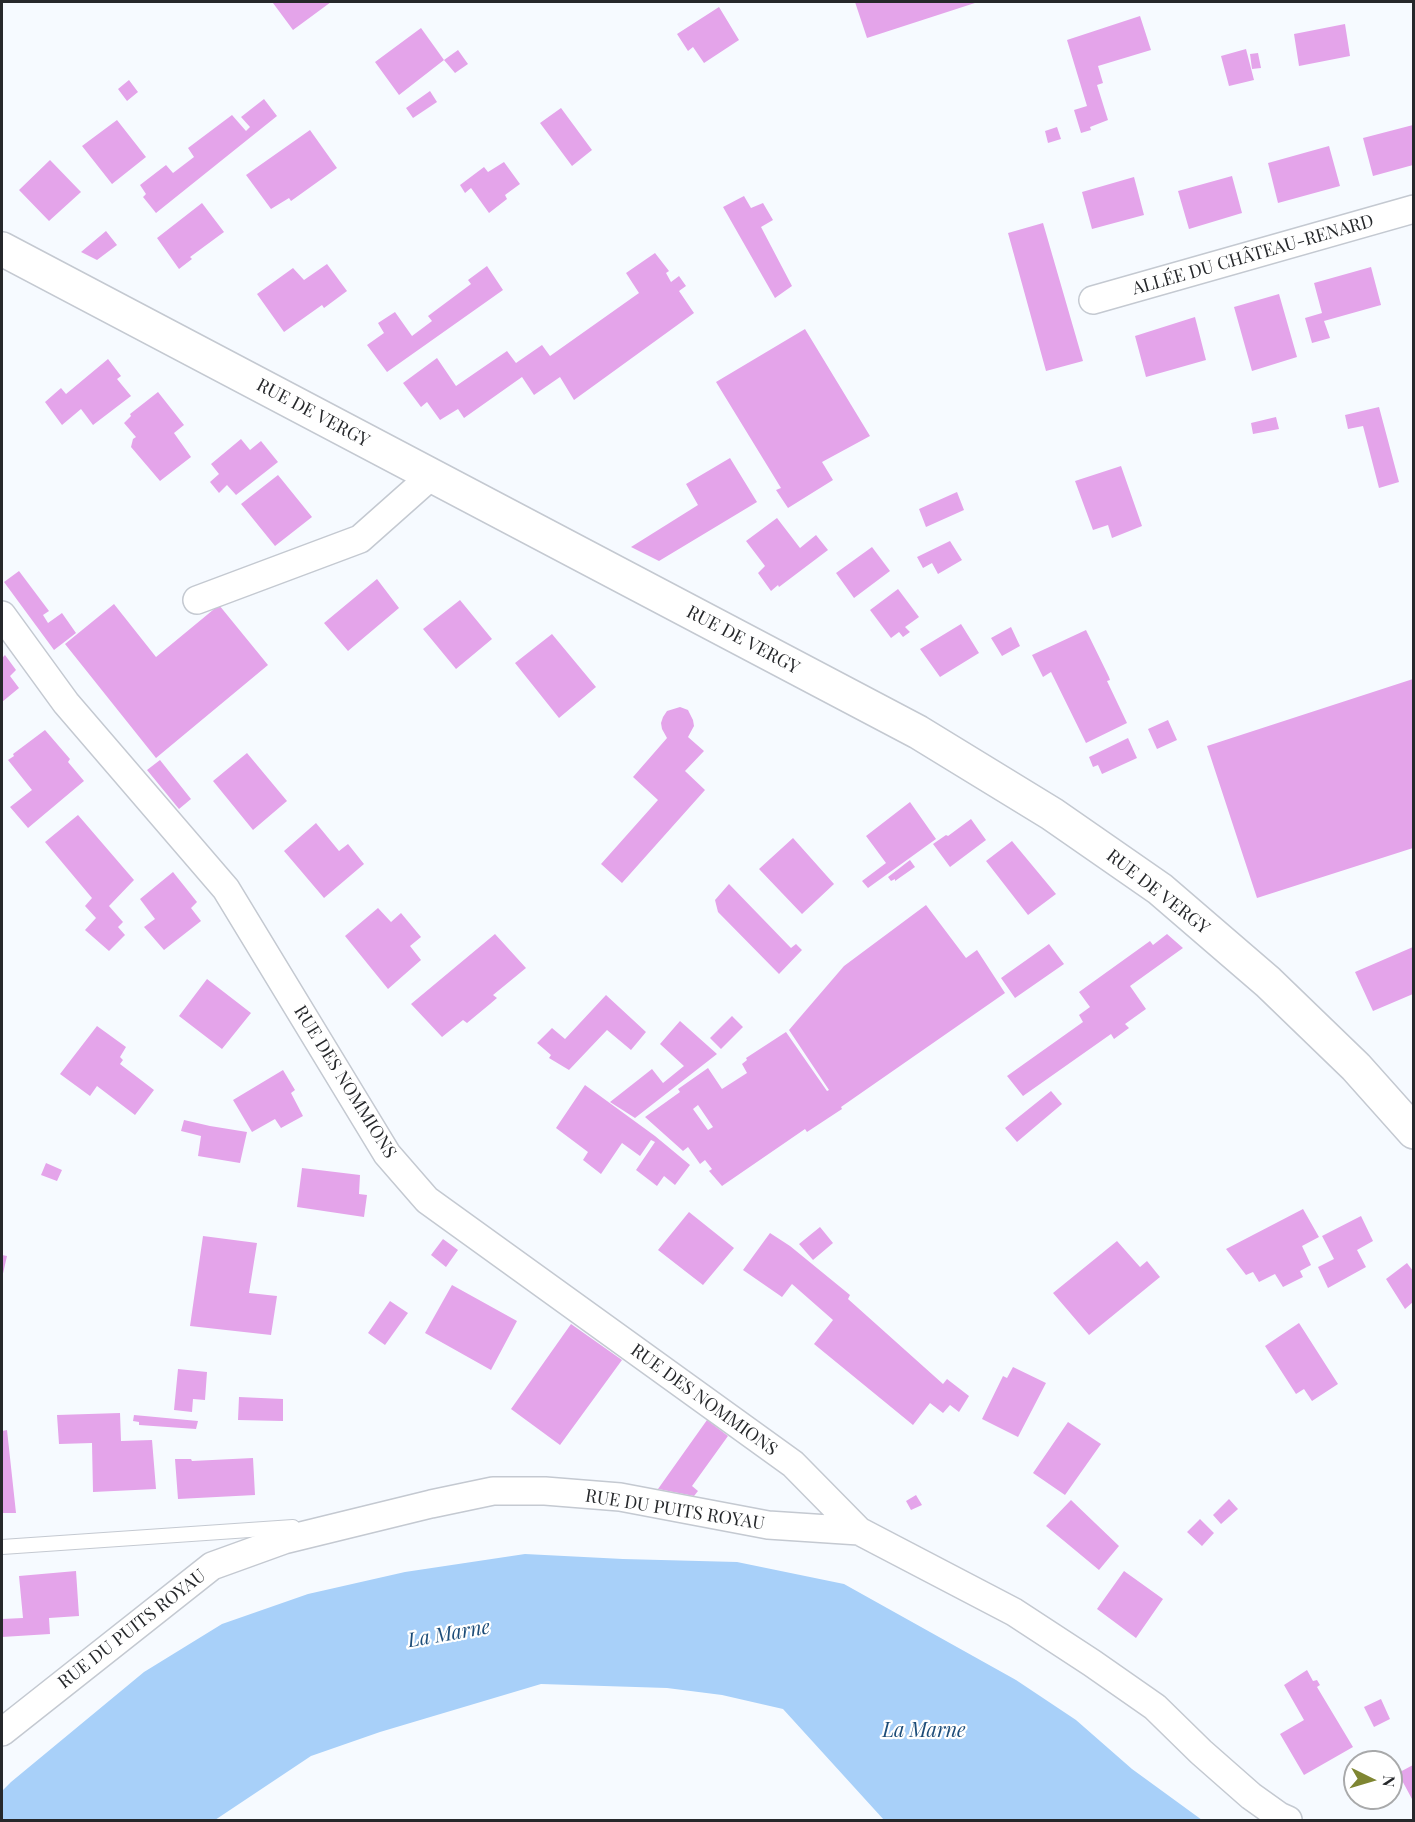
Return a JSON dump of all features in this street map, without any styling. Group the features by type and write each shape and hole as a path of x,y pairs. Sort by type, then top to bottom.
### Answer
{"main road":[{"name":"RUE DE VERGY","path":"2,249 918,732 1052,814 1160,889 1268,981 1356,1067 1413,1132"}],"street":[{"name":"ALLÉE DU CHÂTEAU-RENARD","path":"1093,300 1413,209"},
{"path":"197,600 360,539 431,476"},
{"name":"RUE DES NOMMIONS","path":"2,615 66,703 226,889 387,1154 427,1200 793,1464 859,1531"},
{"name":"RUE DU PUITS ROYAU","path":"2,1732 212,1566 284,1540 493,1491 545,1491 620,1497 768,1525 859,1531 1014,1612 1092,1663 1155,1707 1251,1796 1288,1821"}],"lane":[{"path":"2,1547 349,1524"}],"water":[{"name":"La Marne","path":"525,1554 737,1562 844,1584 1016,1680 1076,1720 1132,1769 1202,1820 884,1820 783,1709 722,1695 667,1688 541,1684 380,1732 311,1756 215,1820 2,1820 2,1791 11,1782 144,1672 222,1624 308,1594 405,1572"}],"building":[{"path":"331,2 293,30 273,3"},
{"path":"855,2 978,2 867,38"},
{"path":"719,7 739,40 704,63 693,47 688,51 677,34"},
{"path":"1140,16 1151,50 1098,66 1103,83 1097,85 1108,120 1081,133 1074,110 1087,106 1067,40"},
{"path":"1345,24 1350,56 1299,66 1294,34"},
{"path":"421,28 444,60 399,95 375,62"},
{"path":"1246,49 1254,80 1229,86 1221,56"},
{"path":"458,50 468,64 455,73 444,60"},
{"path":"1258,53 1261,68 1252,69 1250,54"},
{"path":"129,80 138,92 127,101 118,89"},
{"path":"430,91 437,102 413,118 406,108"},
{"path":"264,99 277,116 156,213 143,197 146,194 140,185 166,165 173,173 194,157 188,148 232,115 246,131 250,127 241,117"},
{"path":"561,108 592,150 572,166 540,123"},
{"path":"117,120 146,157 112,184 82,146"},
{"path":"1413,125 1413,165 1373,176 1363,138"},
{"path":"1057,127 1061,139 1048,143 1045,131"},
{"path":"310,130 337,168 291,201 289,198 271,209 246,175"},
{"path":"1329,146 1340,186 1278,203 1268,163"},
{"path":"50,160 81,192 49,221 19,190"},
{"path":"504,162 520,184 505,195 507,199 489,213 471,188 465,193 460,185 484,167 488,172"},
{"path":"1232,176 1242,213 1189,229 1178,191"},
{"path":"1134,177 1144,215 1092,229 1082,192"},
{"path":"744,196 751,208 763,203 773,220 761,227 792,286 775,298 723,207"},
{"path":"202,203 224,232 190,257 192,259 179,269 157,238"},
{"path":"1043,223 1083,361 1046,371 1008,233"},
{"path":"106,231 117,245 97,260 81,252"},
{"path":"655,253 669,271 666,273 671,282 679,276 686,286 679,291 694,313 574,400 560,377 534,395 522,377 464,418 458,409 440,420 427,402 421,407 403,383 437,358 456,386 507,351 516,363 542,345 550,356 639,293 626,273"},
{"path":"327,264 347,291 324,308 322,305 284,332 257,294 293,268 304,280"},
{"path":"487,266 503,290 387,372 367,345 384,333 378,323 395,312 412,336 432,321 428,316 471,284 468,280"},
{"path":"1371,267 1381,305 1324,321 1330,338 1312,343 1305,318 1322,313 1314,283"},
{"path":"1279,294 1297,357 1252,371 1234,307"},
{"path":"1195,317 1206,360 1146,377 1135,336"},
{"path":"805,329 870,436 822,462 833,480 788,508 776,490 781,488 716,382"},
{"path":"108,359 121,376 117,379 131,396 93,425 81,409 62,425 45,402 61,388 66,394"},
{"path":"158,392 184,425 174,433 191,457 160,481 131,447 136,437 124,423 131,416 130,414"},
{"path":"1379,407 1399,482 1379,488 1363,426 1348,429 1345,415"},
{"path":"1276,417 1279,429 1253,434 1251,423"},
{"path":"241,439 250,450 261,441 278,462 236,495 227,485 219,493 210,482 219,474 211,464"},
{"path":"730,458 757,502 659,561 631,547 698,505 686,484"},
{"path":"1121,466 1142,526 1112,538 1108,525 1093,530 1075,481"},
{"path":"278,475 312,517 275,546 241,504"},
{"path":"957,492 964,510 926,527 919,509"},
{"path":"777,518 800,548 816,535 828,550 771,591 758,573 765,566 746,541"},
{"path":"950,541 962,560 938,574 932,563 923,568 917,557"},
{"path":"872,547 890,571 854,598 836,573"},
{"path":"19,571 49,611 43,615 48,623 62,613 76,633 54,650 4,582"},
{"path":"377,579 399,608 348,651 324,623"},
{"path":"898,589 919,617 905,627 910,632 903,637 899,632 891,638 870,610"},
{"path":"460,600 492,639 456,669 423,629"},
{"path":"114,604 156,657 219,605 268,665 156,758 65,644"},
{"path":"961,624 979,653 940,677 920,649"},
{"path":"1011,627 1020,646 1002,656 991,638"},
{"path":"1086,630 1109,677 1110,680 1107,681 1127,723 1086,743 1051,672 1043,677 1032,655"},
{"path":"552,634 596,687 559,718 515,663"},
{"path":"5,655 16,670 10,676 19,688 2,702 2,658"},
{"path":"1413,679 1413,848 1257,898 1207,746"},
{"path":"680,707 688,710 693,720 694,726 688,737 704,751 685,771 705,790 622,883 601,864 658,800 633,777 667,738 661,723 667,711"},
{"path":"1168,720 1177,740 1157,749 1148,729"},
{"path":"45,730 70,759 68,762 84,781 28,828 10,807 32,790 8,760"},
{"path":"1128,738 1137,758 1102,774 1098,765 1093,767 1089,757"},
{"path":"247,753 287,801 253,830 213,781"},
{"path":"160,760 191,799 179,809 147,770"},
{"path":"910,802 936,839 868,888 862,881 886,863 866,836"},
{"path":"78,815 134,880 109,906 123,922 118,927 125,935 109,951 85,930 96,918 85,906 92,898 45,842"},
{"path":"971,819 986,840 950,867 933,844"},
{"path":"316,823 339,851 348,844 364,864 324,898 284,851"},
{"path":"793,838 834,884 802,914 759,869"},
{"path":"1012,841 1056,894 1028,915 986,861"},
{"path":"910,860 915,867 895,881 895,879 891,881 888,877"},
{"path":"173,872 197,902 191,908 201,921 164,950 144,927 155,919 140,899"},
{"path":"729,884 791,948 796,944 802,950 779,974 718,912 715,900"},
{"path":"926,905 966,958 977,950 1005,993 841,1107 842,1109 807,1132 805,1129 722,1186 709,1171 712,1169 705,1160 700,1164 688,1147 683,1151 645,1117 680,1092 678,1089 708,1068 722,1089 747,1073 742,1064 747,1060 746,1058 786,1032 827,1091 829,1090 789,1030 844,966","holes":["698,1105 713,1127 708,1130 693,1109"]},
{"path":"378,908 391,922 401,913 421,937 410,946 421,960 388,989 345,936"},
{"path":"495,934 526,968 493,995 497,998 467,1023 463,1020 442,1037 411,1004"},
{"path":"1167,934 1183,948 1130,986 1146,1009 1125,1024 1129,1028 1114,1039 1111,1034 1023,1096 1007,1076 1083,1022 1079,1015 1090,1007 1079,992 1150,941 1153,945"},
{"path":"1049,944 1064,964 1015,998 1001,978"},
{"path":"1413,947 1413,994 1373,1011 1355,972"},
{"path":"207,979 251,1013 222,1049 179,1016"},
{"path":"606,995 646,1032 631,1050 607,1030 569,1070 549,1058 551,1055 537,1043 552,1028 565,1039"},
{"path":"732,1016 743,1027 721,1049 710,1038"},
{"path":"680,1021 717,1054 635,1118 610,1102 652,1069 663,1083 684,1066 660,1044"},
{"path":"97,1026 126,1047 120,1057 123,1060 120,1064 154,1090 135,1115 97,1086 90,1096 60,1074"},
{"path":"283,1070 295,1090 291,1093 303,1116 281,1128 275,1119 252,1132 233,1100"},
{"path":"585,1085 655,1136 690,1165 675,1185 664,1176 657,1186 636,1170 655,1142 651,1140 640,1156 622,1143 601,1174 583,1160 588,1152 556,1128"},
{"path":"1051,1091 1062,1104 1017,1142 1005,1128"},
{"path":"184,1120 247,1132 240,1163 198,1156 201,1136 181,1131"},
{"path":"46,1163 62,1170 57,1181 41,1175"},
{"path":"302,1168 360,1175 359,1194 367,1195 364,1217 297,1207"},
{"path":"1303,1209 1319,1237 1302,1246 1311,1265 1300,1271 1303,1277 1283,1287 1275,1274 1259,1282 1253,1272 1246,1275 1226,1249"},
{"path":"689,1212 734,1248 703,1285 658,1250"},
{"path":"1361,1216 1373,1241 1357,1250 1366,1267 1328,1288 1318,1267 1334,1259 1322,1236"},
{"path":"820,1227 833,1243 813,1260 799,1244"},
{"path":"770,1233 790,1246 850,1295 848,1299 943,1384 947,1379 969,1396 959,1412 950,1405 943,1413 930,1403 913,1425 814,1344 833,1320 792,1284 782,1297 743,1270"},
{"path":"203,1236 257,1243 249,1293 277,1296 271,1335 190,1326"},
{"path":"443,1239 458,1250 446,1267 431,1255"},
{"path":"1117,1241 1140,1267 1147,1261 1160,1277 1089,1335 1053,1293"},
{"path":"2,1255 7,1256 2,1278"},
{"path":"1407,1263 1413,1271 1413,1302 1405,1309 1386,1279"},
{"path":"452,1285 517,1321 491,1370 425,1333"},
{"path":"390,1301 408,1313 385,1345 368,1333"},
{"path":"1299,1323 1338,1384 1312,1401 1304,1389 1296,1394 1265,1346"},
{"path":"571,1324 622,1360 560,1445 511,1409"},
{"path":"1013,1367 1046,1383 1018,1437 982,1419 1003,1376 1007,1378"},
{"path":"178,1369 207,1372 205,1400 193,1399 192,1412 174,1410"},
{"path":"239,1397 283,1399 283,1421 238,1420"},
{"path":"120,1413 121,1441 152,1440 156,1489 93,1492 92,1443 59,1444 57,1415"},
{"path":"134,1415 198,1421 196,1429 139,1425 139,1422 133,1421"},
{"path":"707,1420 728,1436 692,1486 698,1491 694,1496 658,1489"},
{"path":"1068,1422 1101,1444 1065,1495 1033,1473"},
{"path":"7,1430 16,1513 2,1513 2,1431"},
{"path":"253,1458 255,1495 178,1499 175,1459 191,1459 192,1461"},
{"path":"916,1495 922,1505 911,1510 906,1501"},
{"path":"1229,1499 1238,1509 1221,1524 1213,1515"},
{"path":"1071,1500 1119,1546 1099,1570 1046,1526"},
{"path":"1200,1519 1214,1533 1202,1546 1187,1532"},
{"path":"76,1571 79,1616 49,1618 50,1634 2,1637 2,1619 23,1618 19,1576"},
{"path":"1124,1571 1163,1599 1136,1638 1097,1609"},
{"path":"1307,1670 1313,1681 1317,1680 1320,1685 1317,1687 1353,1747 1343,1750 1343,1753 1304,1775 1280,1734 1304,1720 1284,1685"},
{"path":"1381,1699 1390,1719 1374,1727 1364,1707"},
{"path":"1413,1765 1412,1799 1403,1782 1403,1770"}]}
